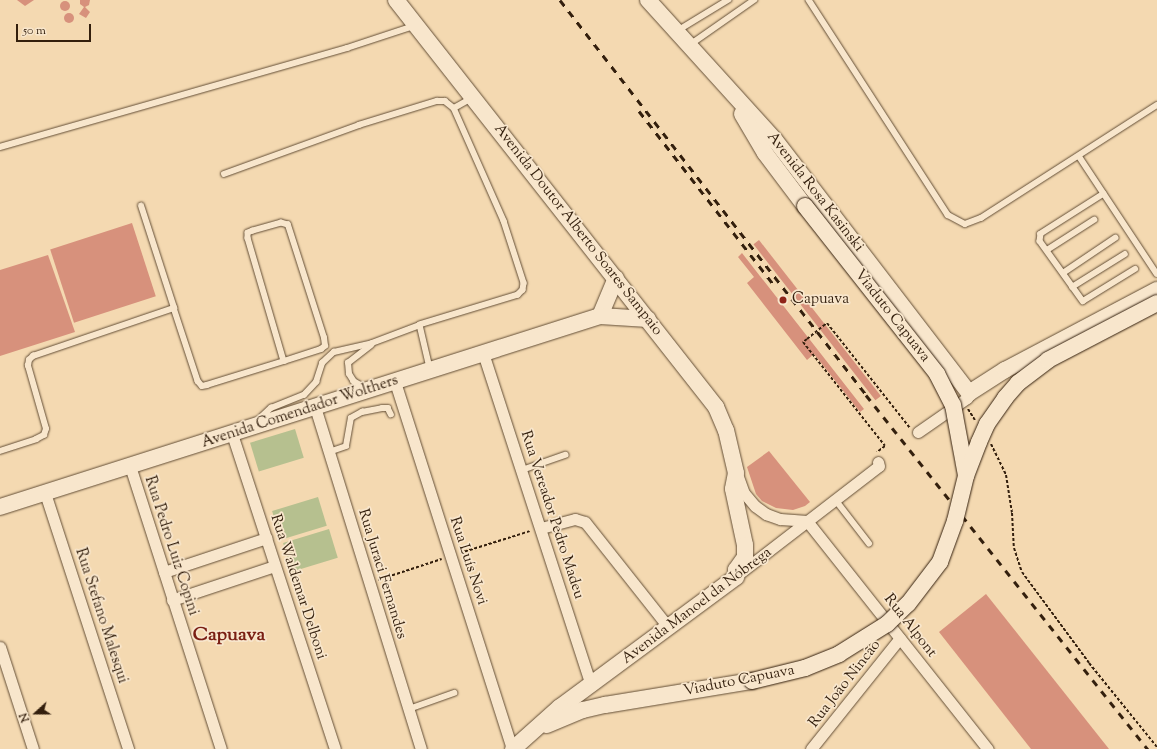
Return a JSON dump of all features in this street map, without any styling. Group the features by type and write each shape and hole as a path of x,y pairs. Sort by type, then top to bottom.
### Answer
{"main road":[{"name":"Avenida Doutor Alberto Soares Sampaio","path":"396,0 474,97 716,407 726,430 736,473 733,489 745,545 745,557 736,570 736,577"},
{"name":"Avenida Rosa Kasinski","path":"648,0 690,45 729,92 775,140 966,397"},
{"name":"Viaduto Capuava","path":"729,92 765,153 937,374 953,405 966,476"},
{"path":"600,316 616,278"},
{"path":"966,397 1004,370 1157,290"},
{"name":"Viaduto Capuava","path":"534,731 583,710 605,705 752,681 805,668 839,654 887,624 908,604 940,562 956,521 966,476 987,424 1018,383 1048,360 1157,303"},
{"name":"Avenida Comendador Wolthers","path":"0,507 600,316 648,319"},
{"name":"Avenida Manoel da Nóbrega","path":"512,749 560,707 591,686 736,577"}],"street":[{"name":"Rua Vereador Pedro Madeu","path":"483,353 542,528 591,686"},
{"name":"Rua Luís Novi","path":"395,382 512,749"},
{"path":"915,430 966,397"},
{"name":"Rua Juraci Fernandes","path":"314,407 421,749"},
{"name":"Rua Waldemar Delboni","path":"232,434 335,749"},
{"name":"Avenida Manoel da Nóbrega","path":"736,577 878,466 876,459"},
{"name":"Rua Pedro Luiz Copini","path":"130,466 221,749"},
{"name":"Avenida Doutor Alberto Soares Sampaio","path":"736,473 744,493 755,506 780,519 807,521"},
{"name":"Rua Stefano Malesqui","path":"45,493 128,749"},
{"path":"542,528 575,519 585,522 669,628"},
{"name":"Rua Alpont","path":"807,521 988,749"},
{"path":"164,572 266,538"},
{"path":"172,600 275,566"},
{"name":"Rua João Nincão","path":"811,749 900,638"},
{"path":"0,647 33,749"}],"lane":[{"path":"677,31 728,0"},
{"path":"690,45 754,0"},
{"path":"808,0 948,215 965,224 982,218 1157,105"},
{"path":"0,147 340,50 416,25"},
{"path":"454,108 474,97"},
{"path":"224,174 345,130 436,101 445,101 454,108 504,221 524,283 523,290 518,295 420,325 372,343 334,352 322,363 316,382 304,395 271,408 259,419 256,426"},
{"path":"1079,156 1157,274"},
{"path":"1104,194 1041,234 1040,241 1080,299 1086,301 1135,269"},
{"path":"141,206 198,381 202,386 284,361 325,346 291,230 288,225 281,223 248,233 248,238 284,361"},
{"path":"1047,250 1094,220"},
{"path":"1063,273 1115,238"},
{"path":"1072,287 1125,254"},
{"path":"0,451 36,439 44,434 46,429 28,366 29,360 33,356 174,308"},
{"path":"420,325 431,370"},
{"path":"369,390 354,382 349,374 348,363 372,343"},
{"path":"329,452 346,446 352,418 362,412 382,408 388,408 392,414"},
{"path":"522,470 565,455"},
{"path":"834,499 869,544"},
{"path":"409,709 454,693"}],"path":[{"path":"876,459 885,446 803,342 827,323 915,430"},
{"path":"966,397 979,426"},
{"path":"987,438 1006,475 1012,513 1014,548 1022,572 1089,663 1157,747"}],"green space":[{"path":"295,429 304,458 259,471 250,443"},
{"path":"318,497 327,526 281,540 272,511"},
{"path":"329,529 338,558 292,572 283,543"}],"building":[{"path":"17,0 34,0 25,6"},
{"path":"80,0 90,0 89,5 85,7 90,12 86,18 79,14 84,7 80,4"},
{"path":"63,1 67,1 69,2 69,10 63,11 60,8 60,4"},
{"path":"67,13 71,13 73,14 73,22 67,23 64,20 64,16"},
{"path":"132,223 156,296 74,323 50,250"},
{"path":"759,240 881,396 875,400 753,244"},
{"path":"742,253 864,409 860,412 814,354 807,360 747,283 754,277 738,257"},
{"path":"48,255 75,332 0,356 0,270"},
{"path":"769,451 810,502 805,506 793,510 776,508 762,501 756,494 747,467"},
{"path":"986,594 1109,749 1031,749 939,632"}],"railway":[{"path":"560,0 866,395 1148,749"},
{"path":"639,111 774,285"}],"place":[{"name":"Capuava","path":"783,300"}],"district":[{"name":"Capuava","path":"229,636"}]}
